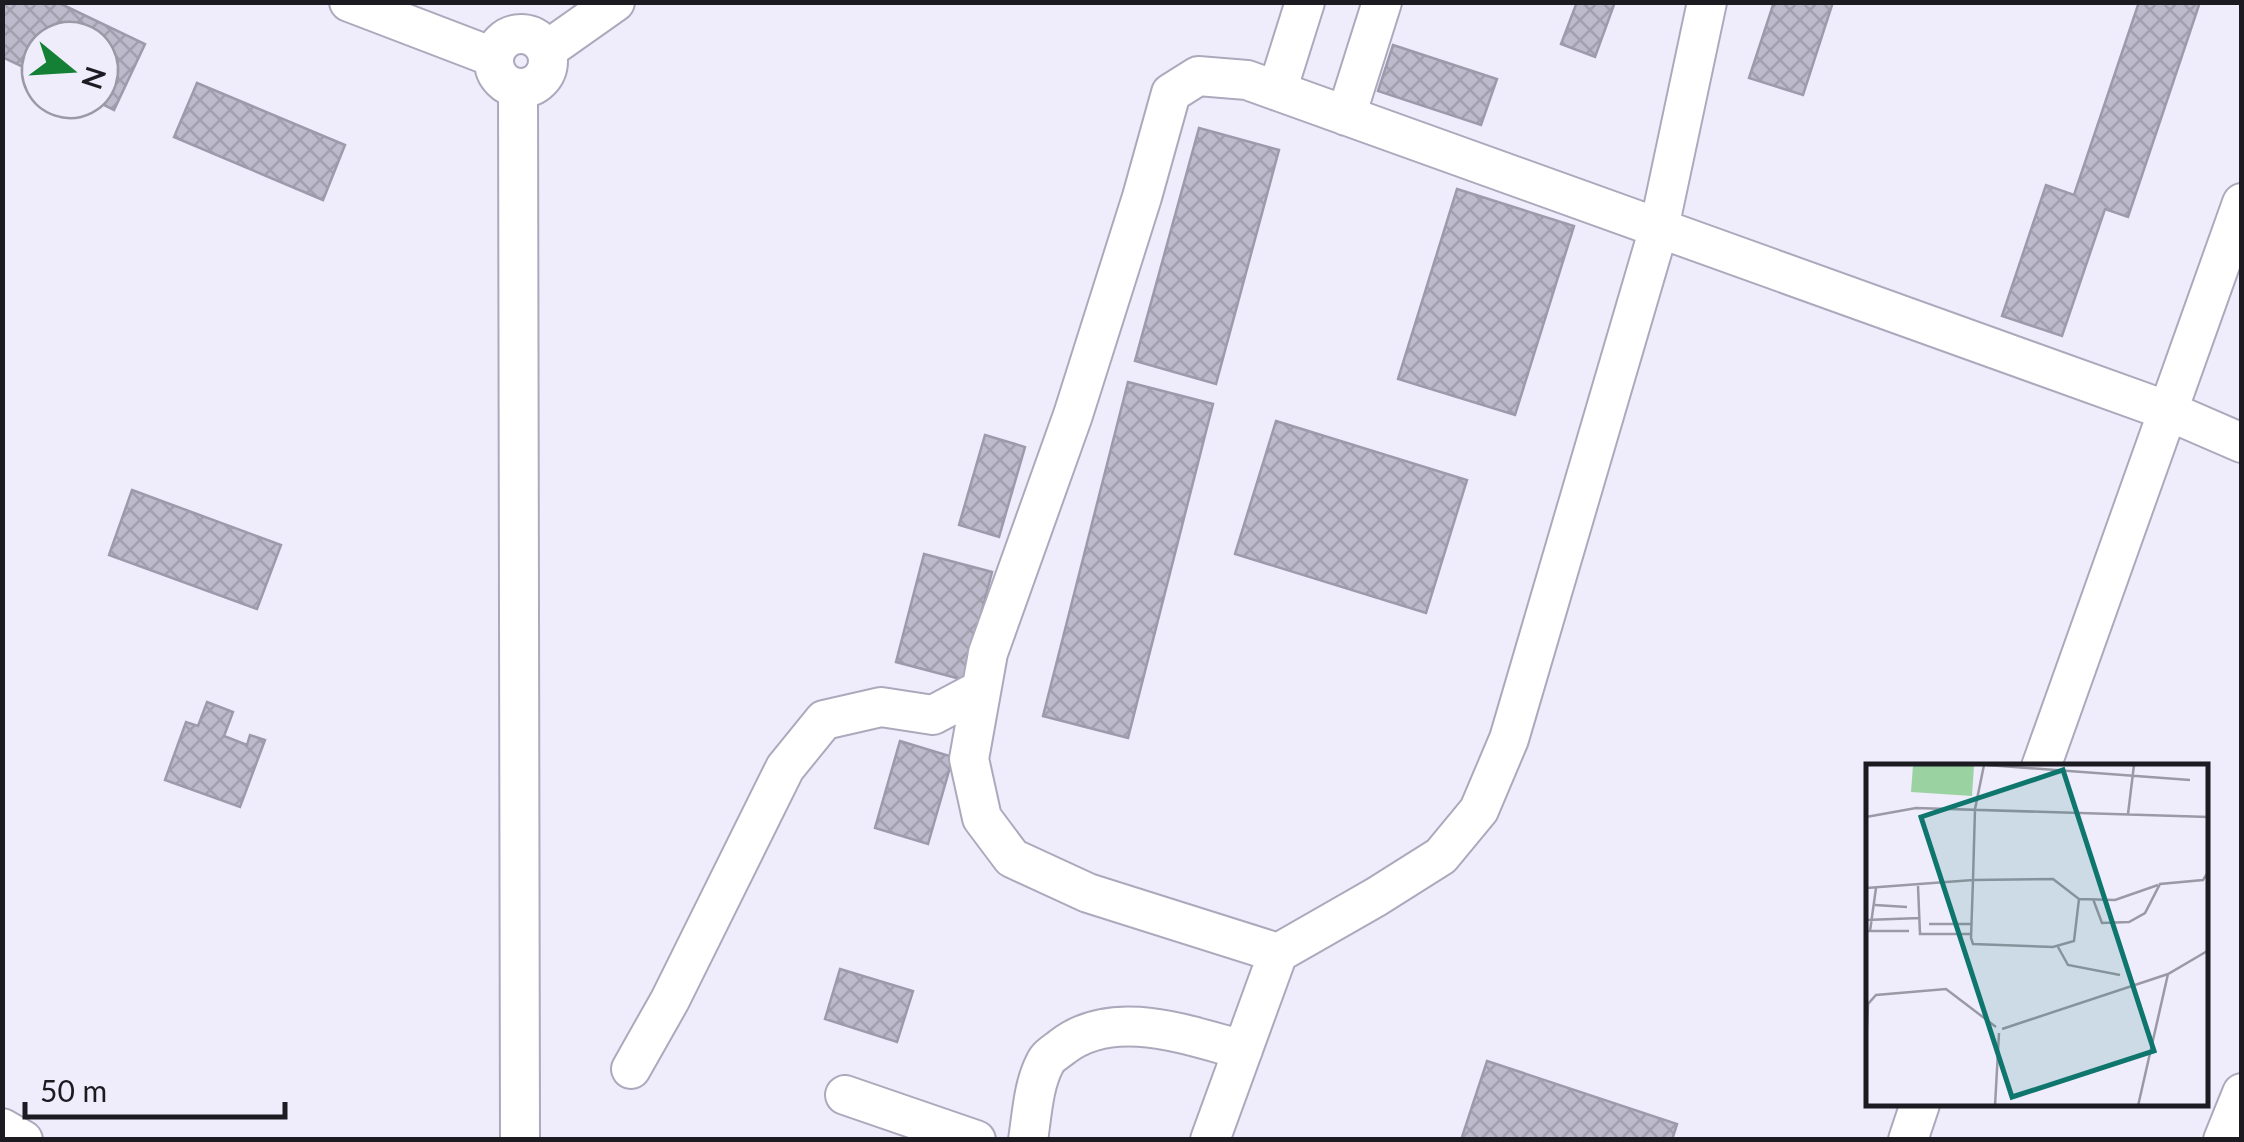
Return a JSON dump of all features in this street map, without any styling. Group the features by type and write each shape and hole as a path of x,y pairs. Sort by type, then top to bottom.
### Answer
{"lane":[{"path":"349,2 493,58"},
{"path":"546,50 615,2"},
{"path":"1277,91 1305,2"},
{"path":"1346,116 1382,2"},
{"path":"1210,1140 1278,954 1441,856 1478,810 1509,739 1659,228 1707,2"},
{"path":"524,33 538,38 549,64 543,78 532,87 518,88 504,84 495,72 493,58 498,44 510,35 524,33"},
{"path":"1278,954 1088,894 1012,858 982,818 969,759 988,653 1073,415 1171,92 1198,76 1248,80 2168,411 2242,443"},
{"path":"518,88 520,1140"},
{"path":"2042,764 2242,203"},
{"path":"631,1069 670,1000 785,768 824,720 881,707 933,714 980,690"},
{"path":"1028,1140 1035,1092 1046,1060 1070,1040 1088,1032 1121,1026 1174,1032 1243,1050"},
{"path":"2223,1140 2242,1093"},
{"path":"845,1095 976,1140"},
{"path":"1908,1140 1919,1107"},
{"path":"2,1128 23,1140"}],"building":[{"path":"2,2 57,2 95,20 20,20 20,66 2,57"},
{"path":"1577,2 1615,2 1595,57 1561,44"},
{"path":"1774,2 1833,2 1803,95 1749,78"},
{"path":"2139,2 2200,2 2128,217 2105,209 2062,336 2002,316 2046,185 2074,195"},
{"path":"120,32 145,44 120,97"},
{"path":"1393,45 1497,79 1481,125 1378,91"},
{"path":"197,83 345,145 323,200 174,137"},
{"path":"1199,128 1279,150 1216,384 1135,361"},
{"path":"1457,189 1574,226 1515,415 1398,379"},
{"path":"1128,382 1213,404 1128,738 1043,716"},
{"path":"1276,421 1467,480 1426,613 1235,554"},
{"path":"985,435 1025,447 999,537 959,525"},
{"path":"132,490 281,545 257,609 109,555"},
{"path":"924,554 992,572 964,680 896,662"},
{"path":"207,702 233,712 224,736 247,745 250,735 265,740 240,807 165,780 186,722 198,726"},
{"path":"900,741 953,757 928,844 875,828"},
{"path":"840,969 913,991 897,1042 825,1019"},
{"path":"1487,1061 1677,1124 1672,1140 1461,1140"}]}
